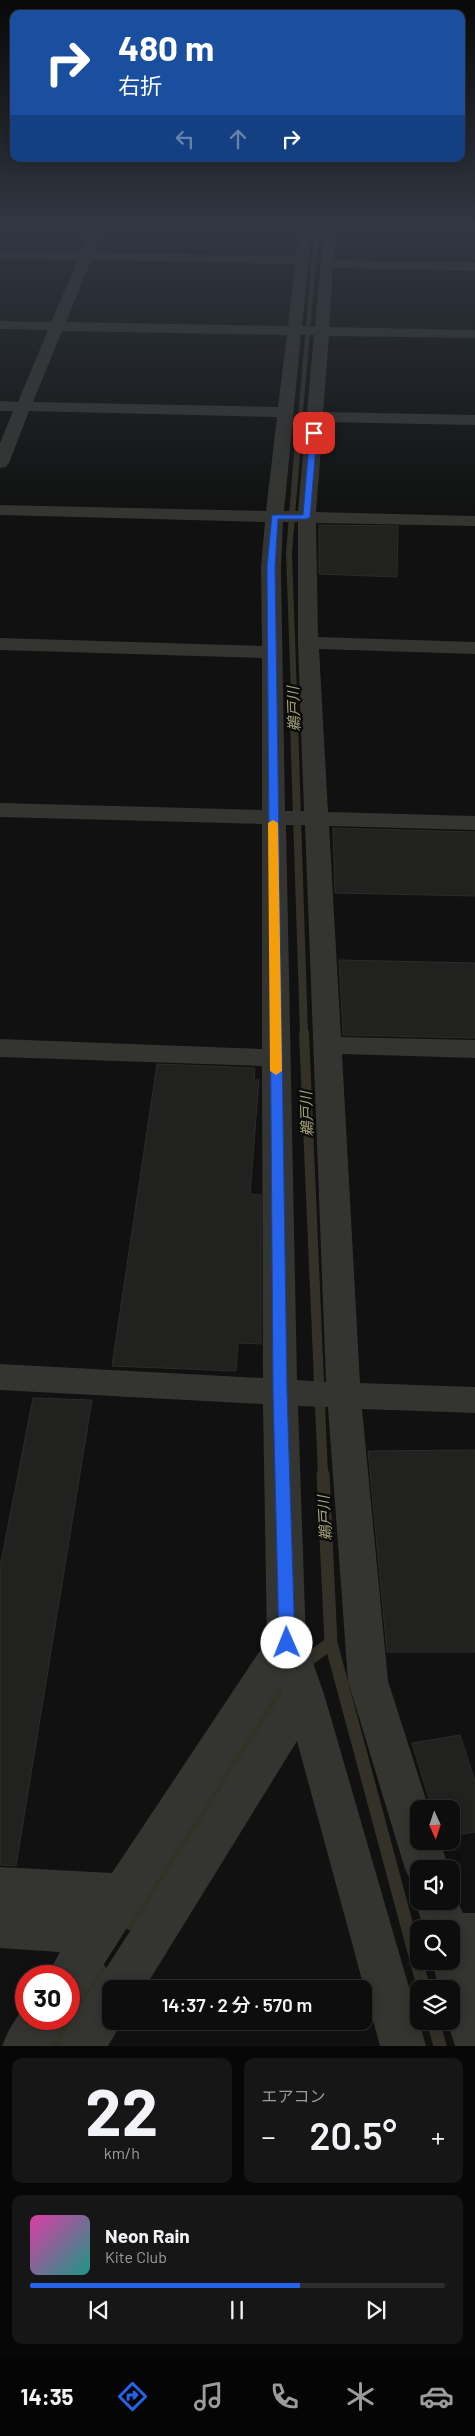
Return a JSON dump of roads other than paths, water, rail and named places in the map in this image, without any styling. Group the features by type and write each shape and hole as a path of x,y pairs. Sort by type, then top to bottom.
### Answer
{"street":[{"path":"0,464 60,322"},
{"path":"310,322 315,414 291,517 271,567 278,818 276,1053 287,1392 287,1643 304,1694 403,2046"},
{"path":"0,325 475,334"},
{"path":"309,331 286,414 291,517 308,647 312,819 327,1051 338,1396 368,1681 424,1860"},
{"path":"0,406 286,414"},
{"path":"0,410 23,408"},
{"path":"315,414 475,415"},
{"path":"315,414 475,420"},
{"path":"0,510 475,521"},
{"path":"0,638 272,648"},
{"path":"0,644 272,648"},
{"path":"308,647 475,648"},
{"path":"308,647 475,656"},
{"path":"0,810 475,823"},
{"path":"0,1037 276,1053"},
{"path":"0,1048 276,1053"},
{"path":"327,1051 475,1048"},
{"path":"327,1051 475,1061"},
{"path":"0,1377 338,1396 475,1400"},
{"path":"77,1965 287,1643"},
{"path":"124,1980 304,1694"},
{"path":"0,1888 124,1894"},
{"path":"0,1928 98,1932"},
{"path":"460,1934 475,1935"},
{"path":"456,1970 475,2038"},
{"path":"82,2046 102,2014"},
{"path":"25,2046 35,2030"}],"waterway":[{"name":"鵜戸川","path":"299,431 309,322"},
{"name":"鵜戸川","path":"294,694 289,553 299,429"},
{"name":"鵜戸川","path":"293,692 304,1034"},
{"name":"鵜戸川","path":"304,1033 323,1475"},
{"name":"鵜戸川","path":"323,1474 331,1643"},
{"path":"312,1657 331,1643"},
{"name":"鵜戸川","path":"331,1643 422,1980"},
{"path":"131,1924 284,1689"},
{"path":"53,2046 100,1970"},
{"name":"鵜戸川","path":"436,2030 440,2046"}]}
